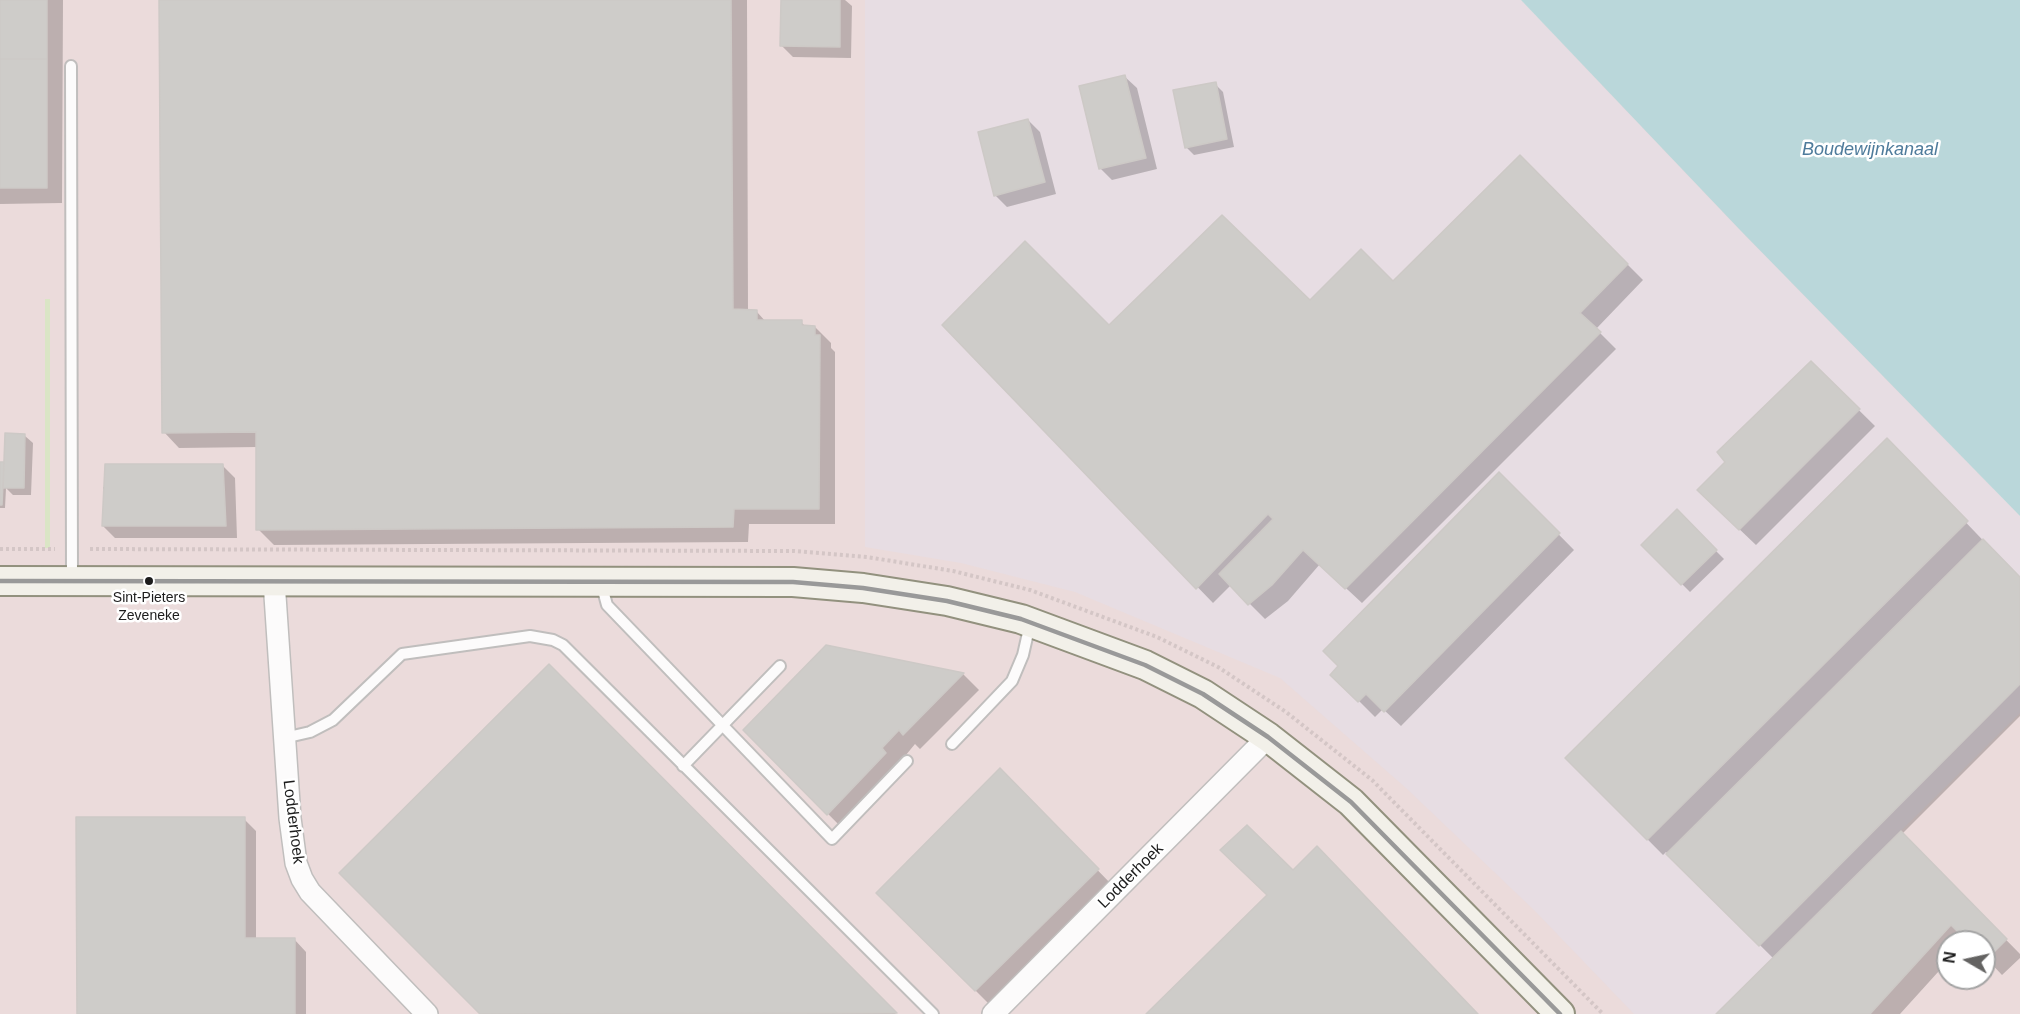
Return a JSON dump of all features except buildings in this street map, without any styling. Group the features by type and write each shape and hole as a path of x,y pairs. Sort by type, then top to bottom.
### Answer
{"main road":[{"path":"0,581 772,582 863,588 947,601 1031,623 1145,665 1203,694 1268,737 1351,802 1553,1012"}],"street":[{"name":"Lodderhoek","path":"274,581 290,818 296,863 310,892 428,1014"},
{"name":"Lodderhoek","path":"993,1014 1268,737"}],"lane":[{"path":"71,66 72,581"},
{"path":"600,581 607,605 832,839 907,761"},
{"path":"952,744 1012,681 1023,655 1031,623"},
{"path":"284,738 310,732 333,720 402,654 530,636 553,640 562,645 933,1014"},
{"path":"683,766 780,666"}],"path":[{"path":"0,549 794,551 867,557 953,571 1030,590 1157,637 1218,668 1286,712 1372,780 1603,1014"}],"shaded area":[{"path":"0,0 1521,0 2020,516 2020,1014 0,1014"},
{"path":"865,0 1521,0 1741,231 2020,516 2020,713 1716,1014 1634,1014 1535,911 1406,788 1280,678 1075,592 961,563 865,547"}],"green space":[{"path":"45,299 50,299 50,548 45,548"}],"water":[{"name":"Boudewijnkanaal","path":"1521,0 2020,0 2020,516 1741,231"}],"transit line":[{"path":"0,581 793,582 863,588 947,601 1021,619 1145,665 1203,694 1268,737 1351,802 1560,1014"}],"place":[{"name":"Sint-Pieters Zeveneke","path":"149,581"}]}
